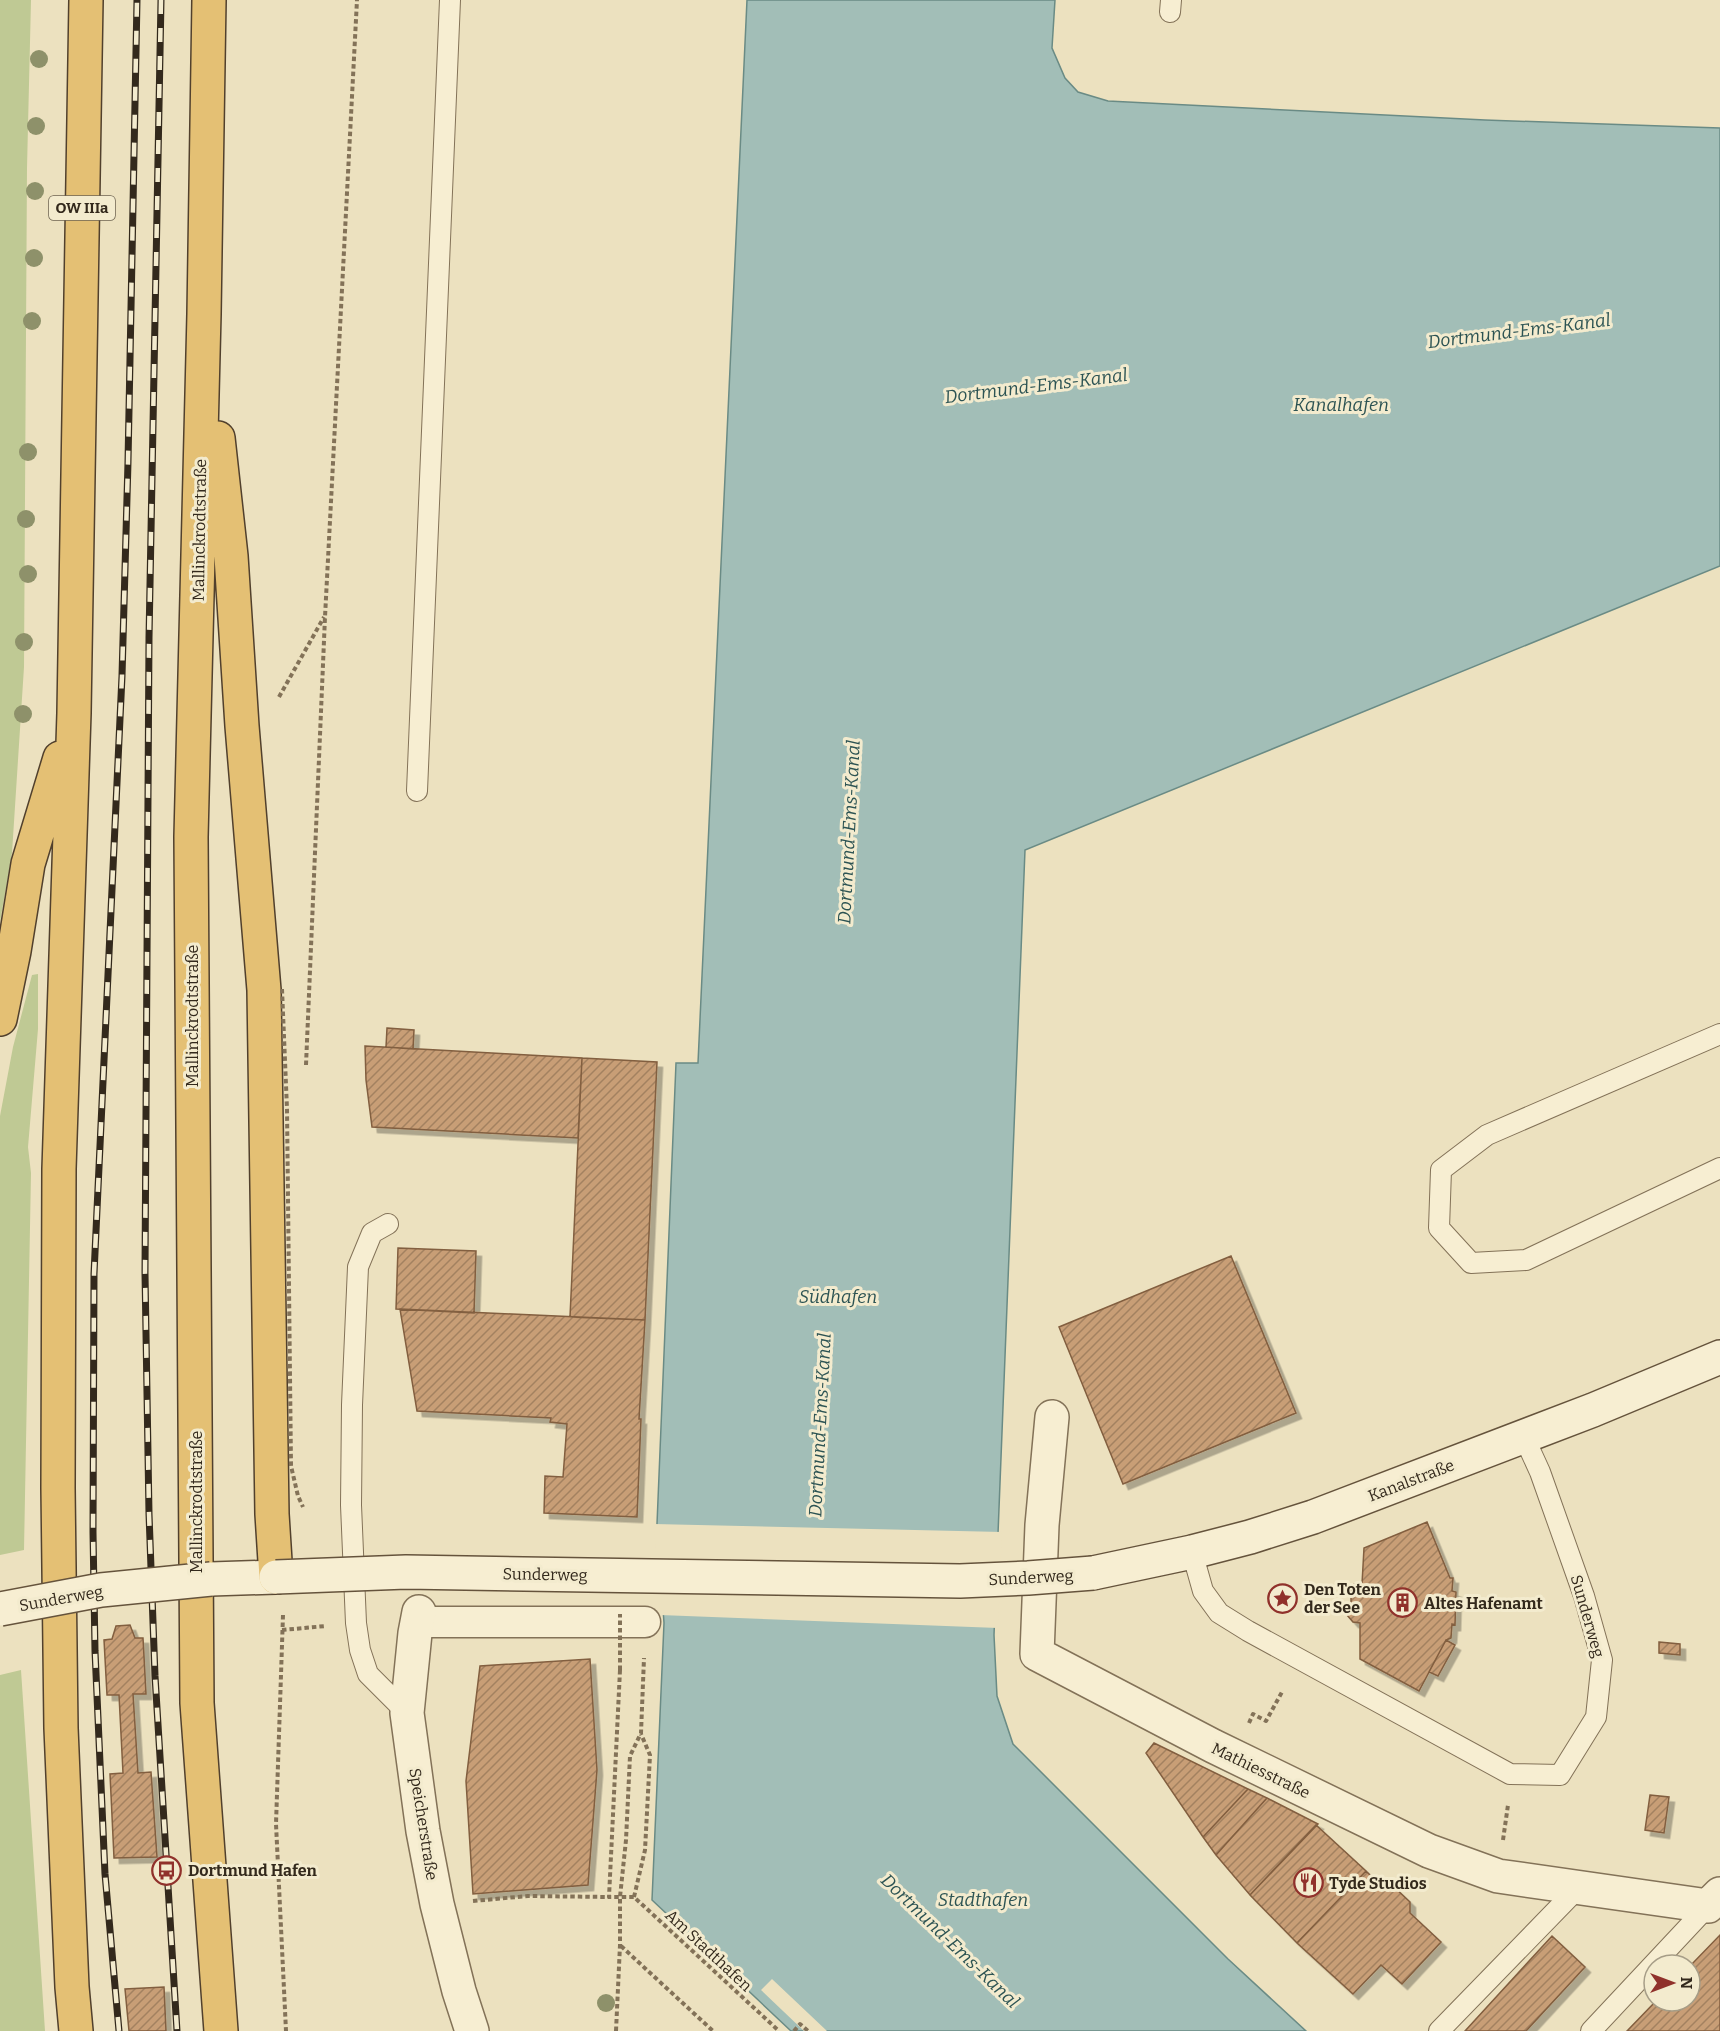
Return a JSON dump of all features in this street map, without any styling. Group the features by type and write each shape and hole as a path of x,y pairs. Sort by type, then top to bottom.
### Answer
{"highway":[{"name":"OW IIIa","path":"74,713 86,0"},
{"name":"Mallinckrodtstraße","path":"209,0 191,837 197,1703 221,2031"},
{"path":"204,314 231,556 242,726 273,990 272,1514 276,1577"},
{"path":"0,1019 28,864 74,713"},
{"path":"74,713 59,1169 58,1488 61,1728 72,1987 76,2031"}],"main road":[{"name":"Kanalstraße","path":"1093,1573 1192,1552 1313,1517 1524,1437 1720,1357"},
{"name":"Mathiesstraße","path":"1052,1417 1042,1525 1037,1654 1213,1746 1429,1851 1498,1876 1578,1888 1714,1900"},
{"name":"Sunderweg","path":"0,1610 101,1590 211,1579 406,1572 960,1581 1093,1573"},
{"name":"Speicherstraße","path":"418,1617 407,1713 423,1831 437,1904 459,1991 472,2031"}],"street":[{"path":"418,1617 633,1618"}],"lane":[{"path":"417,791 450,0"},
{"path":"1720,1034 1487,1135 1441,1170 1439,1228 1470,1263 1526,1260 1720,1168"},
{"path":"387,1224 372,1233 358,1268 352,1405 351,1517 356,1623 360,1650 368,1674 407,1713"},
{"name":"Sunderweg","path":"1192,1552 1203,1591 1219,1613 1248,1631 1510,1774 1560,1775 1596,1717 1602,1660 1584,1596 1524,1437"},
{"path":"1439,2031 1578,1888"},
{"path":"1592,2031 1714,1900"}],"path":[{"path":"325,617 357,0"},
{"path":"273,990 287,1109 291,1466 303,1507"},
{"path":"609,1897 620,1670 633,1618"},
{"path":"437,1904 528,1896 634,1897 645,1850 650,1755 640,1733 633,1618"},
{"path":"282,1630 328,1625"},
{"path":"1253,1714 1266,1721 1282,1692"},
{"path":"616,2031 620,1897 626,1840 630,1756 640,1733"},
{"path":"1502,1842 1507,1813"},
{"name":"Am Stadthafen","path":"634,1897 779,2031"},
{"path":"620,1945 713,2031"},
{"path":"794,2031 800,2024 808,2031"}],"green space":[{"path":"0,0 31,0 27,168 24,667 12,853 0,922"},
{"path":"38,974 38,1029 28,1147 31,1173 24,1550 0,1555 0,1116 13,1047 32,975"},
{"path":"21,1670 45,2031 0,2031 0,1675"}],"water":[{"path":"747,0 1055,0 1052,48 1065,78 1078,92 1108,101 1485,120 1720,128 1720,566 1025,850 994,1635 997,1696 1013,1744 1228,1959 1306,2031 791,2031 652,1900 664,1623 657,1524 676,1063 698,1063"}],"pier":[{"path":"654,1524 1002,1532 998,1628 660,1615"},
{"path":"772,1979 827,2031 804,2031 761,1990"}],"building":[{"path":"387,1028 414,1030 413,1049 386,1047"},
{"path":"365,1046 582,1058 578,1138 372,1127 366,1080"},
{"path":"582,1058 657,1062 645,1320 570,1317"},
{"path":"398,1248 476,1251 474,1313 396,1309"},
{"path":"1231,1256 1296,1413 1123,1484 1059,1327"},
{"path":"400,1309 645,1320 639,1419 641,1419 637,1517 544,1513 545,1476 563,1477 567,1424 550,1422 551,1418 417,1411"},
{"name":"Altes Hafenamt","path":"1427,1522 1450,1578 1453,1578 1452,1591 1456,1592 1455,1625 1452,1624 1451,1638 1446,1640 1419,1691 1360,1659 1360,1623 1353,1622 1347,1615 1349,1609 1351,1610 1351,1596 1347,1595 1347,1590 1354,1584 1362,1584 1364,1548"},
{"path":"130,1625 135,1638 143,1638 146,1694 133,1694 138,1773 151,1772 157,1857 114,1858 110,1774 123,1773 119,1695 107,1695 104,1640 112,1639 116,1626"},
{"path":"1446,1640 1455,1645 1438,1676 1429,1672"},
{"path":"1659,1642 1680,1644 1680,1655 1659,1653"},
{"path":"590,1659 597,1770 588,1885 473,1894 466,1781 480,1666"},
{"path":"1154,1743 1248,1789 1203,1837 1146,1753"},
{"path":"1248,1789 1267,1798 1216,1855 1203,1837"},
{"path":"1650,1795 1669,1797 1664,1833 1645,1830"},
{"path":"1267,1798 1318,1824 1250,1895 1216,1855"},
{"name":"Tyde Studios","path":"1316,1825 1366,1871 1297,1943 1250,1895"},
{"path":"1366,1871 1380,1885 1393,1886 1410,1902 1410,1913 1441,1942 1402,1984 1381,1965 1353,1994 1297,1943"},
{"path":"1720,1935 1720,2031 1627,2031 1644,2013 1702,2013 1702,1954"},
{"path":"1552,1936 1585,1967 1526,2031 1465,2031"},
{"path":"164,1987 166,2031 129,2031 125,1989"}],"railway":[{"path":"119,2031 105,1874 95,1651 94,1274 122,676 137,0"},
{"path":"161,0 149,638 145,1273 149,1514 155,1676 177,2031"}],"place":[{"name":"Den Toten der See","path":"1283,1598"},
{"name":"Altes Hafenamt","path":"1403,1603"},
{"name":"Dortmund Hafen","path":"167,1870"},
{"name":"Tyde Studios","path":"1308,1883"}],"water label":[{"name":"Dortmund-Ems-Kanal","path":"1519,331"},
{"name":"Dortmund-Ems-Kanal","path":"1036,386"},
{"name":"Kanalhafen","path":"1341,405"},
{"name":"Dortmund-Ems-Kanal","path":"849,832"},
{"name":"Südhafen","path":"838,1297"},
{"name":"Dortmund-Ems-Kanal","path":"820,1425"},
{"name":"Stadthafen","path":"983,1900"},
{"name":"Dortmund-Ems-Kanal","path":"950,1941"}]}
